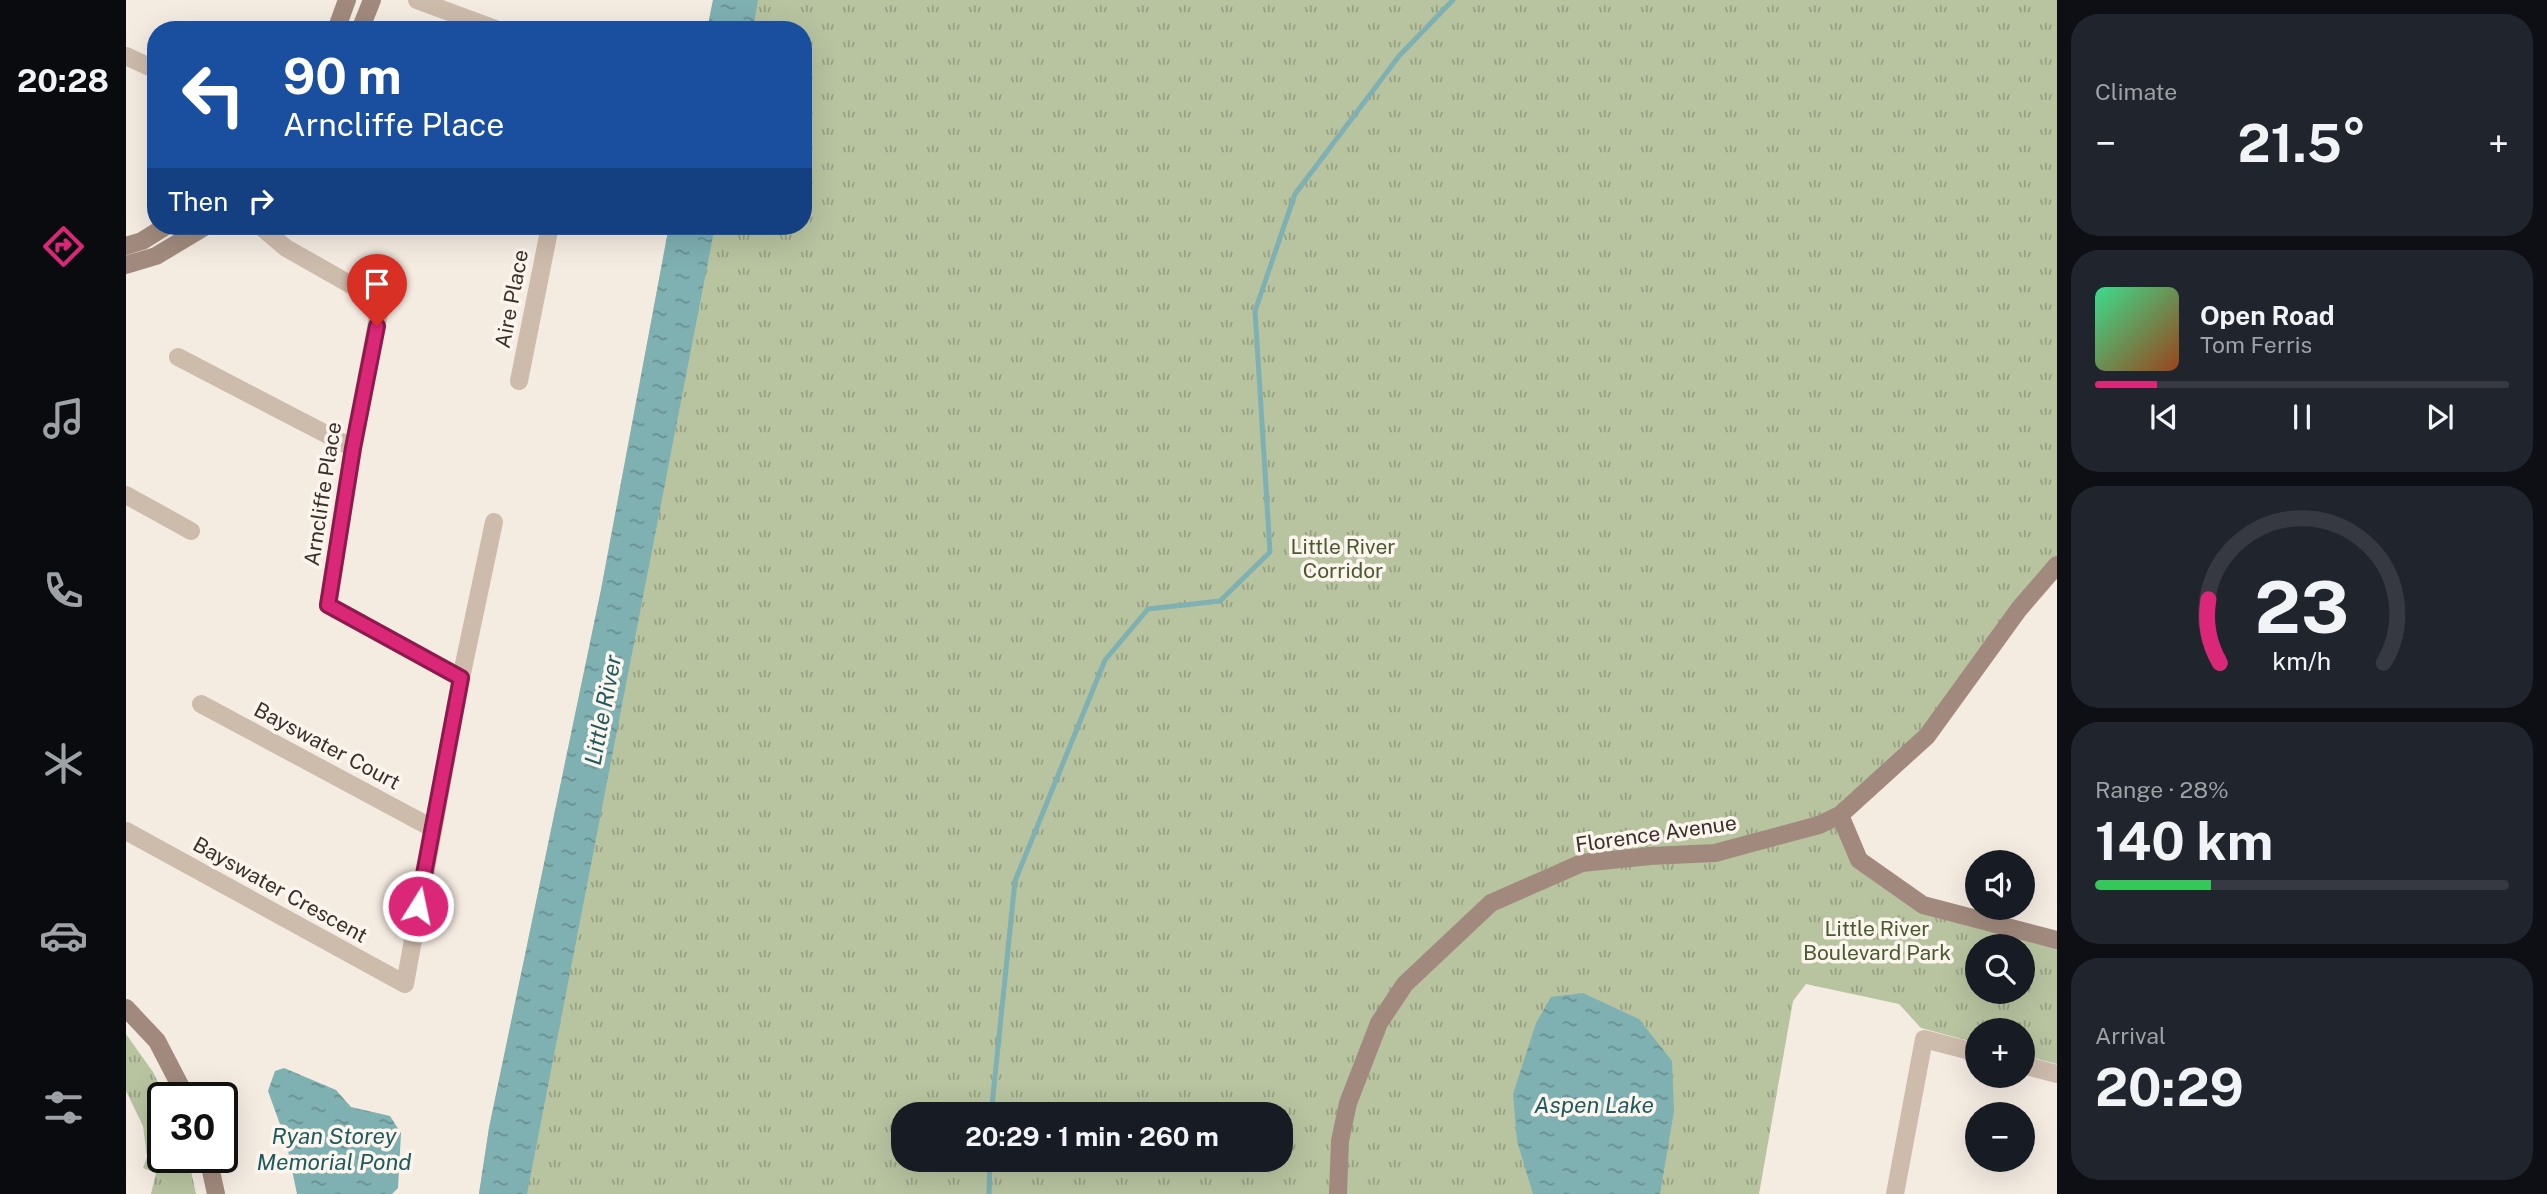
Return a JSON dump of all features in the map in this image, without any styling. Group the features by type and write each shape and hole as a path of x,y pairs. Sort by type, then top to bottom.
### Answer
{"street":[{"path":"340,21 348,0"},
{"path":"364,21 372,0"},
{"path":"417,0 474,21"},
{"path":"126,56 147,66"},
{"path":"126,246 152,235"},
{"path":"126,265 156,256 191,235"},
{"name":"Arncliffe Place","path":"271,235 286,248 382,302 353,448 328,605 461,678"},
{"name":"Aire Place","path":"519,381 548,235"},
{"path":"178,357 353,448"},
{"path":"126,495 191,531"},
{"name":"Bayswater Crescent","path":"126,831 405,984 432,828 494,522"},
{"name":"Florence Avenue","path":"1338,1194 1340,1141 1348,1103 1379,1023 1405,984 1492,903 1581,863 1715,853 1819,825 1840,815 1927,736 2020,609 2057,565"},
{"name":"Bayswater Court","path":"201,704 432,828"},
{"path":"1840,815 1859,860 1923,905 2057,940"},
{"path":"126,1009 157,1041 178,1082"},
{"path":"1895,1194 1924,1039 1965,1050"},
{"path":"2035,1068 2057,1074"},
{"path":"211,1173 216,1194"}],"green space":[{"name":"Little River Corridor","path":"713,0 2057,0 2057,565 1927,736 1840,815 1859,860 1923,905 1965,916 1965,920 1980,920 2034,934 1965,934 1965,1004 2035,1004 2035,934 2057,940 2057,1064 2035,1058 2035,1018 1965,1018 1965,1040 1921,1028 1899,1004 1806,984 1793,1001 1759,1194 479,1194 489,1128 601,590 667,235 812,235 812,21 709,21"},
{"path":"126,1034 158,1082 147,1082 147,1157 143,1126 126,1091"},
{"path":"156,1173 191,1173 196,1194 151,1194"}],"water":[{"path":"713,0 758,0 754,21 709,21"},
{"name":"Little River","path":"667,235 713,235 527,1194 479,1194 489,1128 601,590"},
{"name":"Aspen Lake","path":"1583,993 1639,1019 1672,1061 1674,1111 1660,1194 1533,1194 1517,1141 1513,1094 1536,1023 1551,997"},
{"name":"Ryan Storey Memorial Pond","path":"284,1068 336,1090 351,1107 390,1116 401,1133 398,1188 392,1194 297,1194 286,1141 268,1091 275,1071"}],"waterway":[{"path":"992,1102 1015,881 1105,660 1148,609 1220,601 1270,552 1255,311 1295,194 1399,56 1453,0"},
{"path":"989,1194 990,1172"}],"route":[{"path":"377,326 353,448 328,605 461,678 418,906"}],"park label":[{"name":"Little River Boulevard Park","path":"1877,941"}]}
